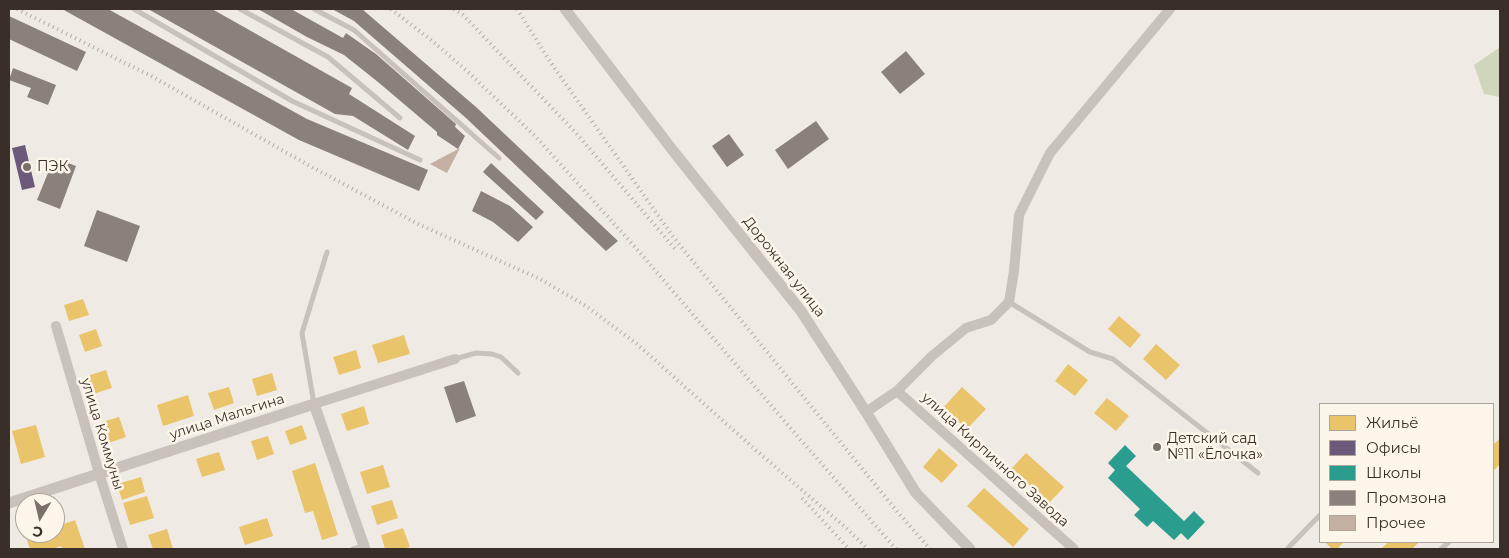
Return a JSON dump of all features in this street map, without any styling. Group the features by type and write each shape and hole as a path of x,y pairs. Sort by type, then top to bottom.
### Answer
{"street":[{"name":"Дорожная улица","path":"566,9 674,152 801,311 916,493 970,549"},
{"path":"866,412 897,391 932,356 966,328 990,320 1008,302 1014,271 1019,214 1050,153 1170,9"},
{"name":"улица Коммуны","path":"56,326 123,549"},
{"name":"улица Мальгина","path":"9,502 455,359"},
{"name":"улица Кирпичного Завода","path":"897,391 1074,549"},
{"path":"314,404 360,548"}],"lane":[{"path":"134,9 292,101 420,160"},
{"path":"240,9 328,57 400,118"},
{"path":"314,9 354,30 500,158"},
{"path":"314,404 302,333 327,252"},
{"path":"1008,302 1090,352 1113,359 1258,473"},
{"path":"455,359 476,352 492,354 501,357 518,373"},
{"path":"1287,549 1319,516"}],"green space":[{"path":"1500,47 1500,97 1484,94 1474,65"}],"building: Жильё":[{"path":"83,299 89,315 69,321 64,305"},
{"path":"1119,316 1141,335 1130,348 1108,329"},
{"path":"96,329 102,346 85,352 79,335"},
{"path":"404,335 410,354 378,363 372,345"},
{"path":"1156,344 1180,365 1166,380 1143,359"},
{"path":"356,350 361,368 339,375 333,357"},
{"path":"1068,364 1088,380 1075,396 1055,381"},
{"path":"106,370 112,388 93,394 87,376"},
{"path":"272,373 277,390 257,396 252,379"},
{"path":"229,387 234,403 214,410 208,393"},
{"path":"962,387 986,409 967,429 943,408"},
{"path":"188,395 194,416 163,426 157,405"},
{"path":"1107,398 1129,416 1116,431 1094,413"},
{"path":"364,406 369,424 347,431 341,414"},
{"path":"119,417 126,437 109,443 102,422"},
{"path":"36,425 45,457 21,464 12,431"},
{"path":"302,425 307,439 290,445 285,431"},
{"path":"268,436 274,454 257,460 251,441"},
{"path":"1499,439 1500,464 1494,470 1494,444"},
{"path":"939,448 958,465 942,483 923,467"},
{"path":"219,452 225,470 202,477 196,459"},
{"path":"1026,453 1064,487 1049,503 1011,469"},
{"path":"315,463 338,535 322,540 313,511 305,513 292,471"},
{"path":"383,465 390,487 367,494 360,472"},
{"path":"141,477 145,492 122,500 117,484"},
{"path":"984,488 1029,529 1013,547 967,506"},
{"path":"147,496 154,518 130,525 123,503"},
{"path":"392,500 398,518 377,525 371,506"},
{"path":"267,518 273,536 245,545 239,527"},
{"path":"75,520 85,549 62,549 61,546 53,549 30,549 28,543 65,543 65,524"},
{"path":"403,528 410,547 385,549 381,535"},
{"path":"167,529 173,549 153,549 148,535"},
{"path":"1326,543 1343,543 1337,549 1332,549"},
{"path":"1387,543 1418,543 1412,549 1381,549"}],"building: Офисы":[{"path":"25,145 35,187 22,190 12,148"}],"building: Школы":[{"path":"1125,445 1136,456 1126,466 1184,521 1194,511 1205,522 1188,540 1181,533 1174,540 1153,521 1147,527 1134,515 1140,509 1108,478 1115,470 1108,463"}],"building: Промзона":[{"path":"62,9 108,9 307,119 428,170 419,191 299,140"},
{"path":"148,9 212,9 352,88 349,94 415,136 408,150 353,116 335,114"},
{"path":"258,9 291,9 343,38 346,33 376,54 456,124 455,127 465,136 458,149 437,135 437,132 344,55 307,37"},
{"path":"332,9 362,9 476,107 618,241 606,251 466,118 354,21"},
{"path":"9,16 86,52 77,71 9,39"},
{"path":"906,51 925,74 900,94 881,72"},
{"path":"13,68 56,85 48,105 27,97 31,88 9,80"},
{"path":"816,121 829,139 788,169 775,150"},
{"path":"729,134 744,155 727,167 712,146"},
{"path":"54,158 76,166 60,209 37,200"},
{"path":"491,163 544,212 536,220 483,172"},
{"path":"481,191 510,206 533,227 518,242 493,222 472,211"},
{"path":"97,210 140,226 127,262 84,246"},
{"path":"464,381 476,416 456,423 444,387"}],"building: Прочее":[{"path":"460,148 447,173 430,164"}],"railway":[{"path":"17,9 153,77 310,166 418,224 540,279 586,306 637,344 868,549"},
{"path":"391,9 467,71 536,137 635,247 896,549"},
{"path":"454,9 463,15 576,133 676,250"},
{"path":"517,9 551,63 674,238 895,509 930,549"},
{"path":"802,498 849,549"}],"place":[{"name":"ПЭК","path":"27,167"},
{"name":"Детский сад №11 «Ёлочка»","path":"1157,447"}]}
